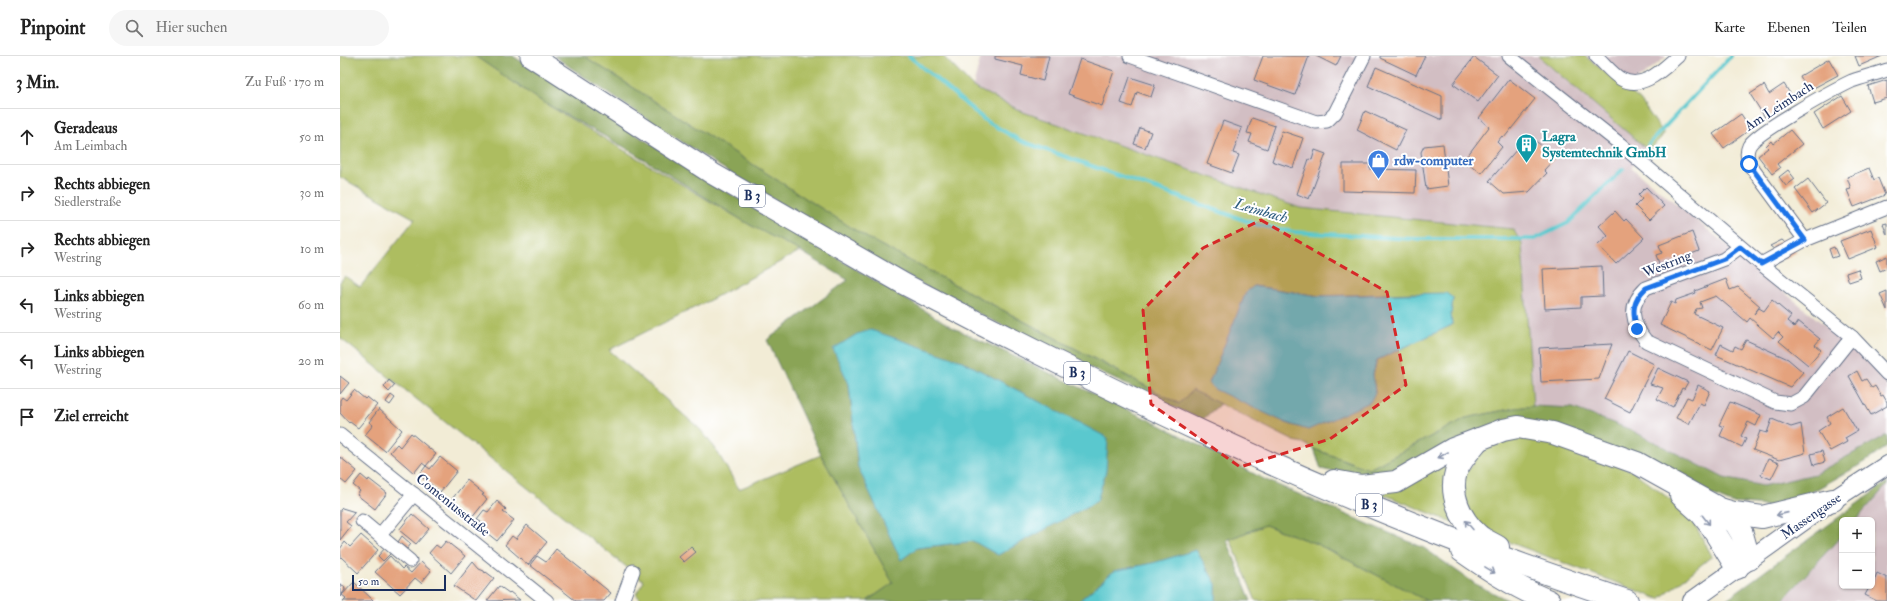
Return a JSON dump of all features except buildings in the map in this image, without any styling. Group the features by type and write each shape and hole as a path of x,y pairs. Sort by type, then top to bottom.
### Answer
{"highway":[{"name":"B 3","path":"981,324 1106,388 1303,478 1434,532 1627,601"},
{"path":"1303,478 1338,481 1361,486 1396,482 1453,449 1479,439 1518,427 1553,433 1636,464 1669,482 1692,492 1720,509 1736,524 1742,534 1743,564"},
{"path":"1479,439 1466,456 1456,473 1454,494 1462,517 1477,535 1536,569"},
{"path":"1669,482 1700,513 1743,564"},
{"path":"1720,509 1734,513 1762,517 1833,500"},
{"path":"1434,532 1488,569 1536,596 1549,601"}],"main road":[{"name":"B 3","path":"532,56 713,174 904,284 981,324"},
{"name":"Massengasse","path":"1698,596 1833,500 1887,465"}],"street":[{"path":"1130,56 1316,122 1326,121 1335,113 1364,56"},
{"path":"1509,56 1626,148 1740,247 1852,338 1887,374"},
{"path":"1596,56 1622,79 1637,82 1652,78 1678,56"},
{"name":"Am Leimbach","path":"1805,240 1749,164 1747,157 1749,145 1773,127 1818,98 1852,82 1887,70"},
{"path":"1761,264 1805,240 1887,207"},
{"name":"Westring","path":"1740,247 1724,259 1646,288 1638,295 1634,303 1633,316 1637,329 1646,341 1775,402 1791,404 1804,397 1852,338"},
{"name":"Comeniusstraße","path":"340,435 547,601"},
{"path":"380,536 414,494"},
{"path":"362,521 410,561"},
{"path":"622,601 633,571"}],"highlighted area":[{"path":"1261,220 1387,292 1406,385 1330,439 1240,467 1151,404 1143,310 1203,248"}],"shaded area":[{"path":"981,56 1538,56 1649,151 1631,167 1887,376 1887,436 1815,474 1763,486 1724,478 1629,429 1573,408 1533,406 1522,244 1513,229 1300,208 1023,112 973,87"},
{"path":"1585,56 1667,56 1626,89"},
{"path":"1887,485 1887,601 1783,601 1839,538 1839,589 1875,589 1875,517 1859,517"}],"green space":[{"path":"340,56 475,56 541,101 750,225 800,251 712,299 609,350 700,429 715,448 739,489 821,455 893,583 867,601 642,601 636,594 644,581 340,338 340,282 345,276 360,287 415,219 340,177"},
{"path":"475,56 513,56 706,179 952,327 1160,425 1266,480 1424,548 1477,585 1510,601 1427,601 1317,544 1265,525 1227,540 1251,601 1216,601 1216,584 1153,563 1114,571 1079,601 867,601 893,583 821,455 767,340 848,280 800,251 750,225 624,147 541,101","holes":["962,361 1017,391 973,541 917,548 858,467 849,384"]},
{"path":"554,56 584,56 869,239 1179,404 1192,390 1220,404 1202,420 962,305 841,239 716,164 634,111"},
{"path":"584,56 943,56 973,87 1023,112 1300,208 1513,229 1522,244 1533,406 1515,408 1466,418 1369,469 1314,449 1303,443 1294,441 1192,390 1180,404 869,239","holes":["1254,286 1319,296 1414,293 1453,298 1451,314 1452,325 1377,360 1373,374 1375,393"]},
{"path":"1538,56 1585,56 1640,100 1664,134 1649,151"},
{"path":"1533,406 1573,408 1629,429 1724,478 1763,486 1815,474 1885,436 1887,436 1887,447 1865,462 1794,502 1767,506 1731,503 1542,424 1396,477 1363,478 1321,469 1314,449 1369,469 1466,418 1515,408"},
{"path":"1513,438 1559,442 1633,471 1689,514 1712,556 1659,599 1501,539 1490,533 1476,522 1472,516 1466,501 1462,479 1484,447"},
{"path":"1461,450 1459,525 1375,491"},
{"path":"1887,482 1887,485 1859,517 1839,517"},
{"path":"1839,517 1839,538 1782,601 1724,601"},
{"path":"1265,525 1317,544 1427,601 1256,601 1230,539"}],"water":[{"path":"1254,286 1319,296 1446,293 1453,298 1451,314 1452,325 1377,360 1373,374 1375,393 1370,402 1308,430 1286,423 1214,389 1209,383 1246,292"},
{"path":"871,330 962,361 1108,438 1106,471 1097,501 998,555 973,541 917,548 901,560 858,467 849,384 833,349 857,334"},
{"path":"1196,550 1216,584 1216,601 1079,601 1114,571 1153,563"}],"waterway":[{"name":"Leimbach","path":"909,56 986,121 1021,141 1258,225 1294,232 1413,239 1535,239 1568,223 1623,169"},
{"name":"Leimbach","path":"1648,145 1731,56"}],"place":[{"name":"Lagra Systemtechnik GmbH","path":"1527,164"},
{"name":"rdw-computer","path":"1379,180"}],"route":[{"path":"1637,329 1633,316 1634,303 1638,295 1646,288 1724,259 1740,247 1761,264 1805,240 1749,164"}]}
